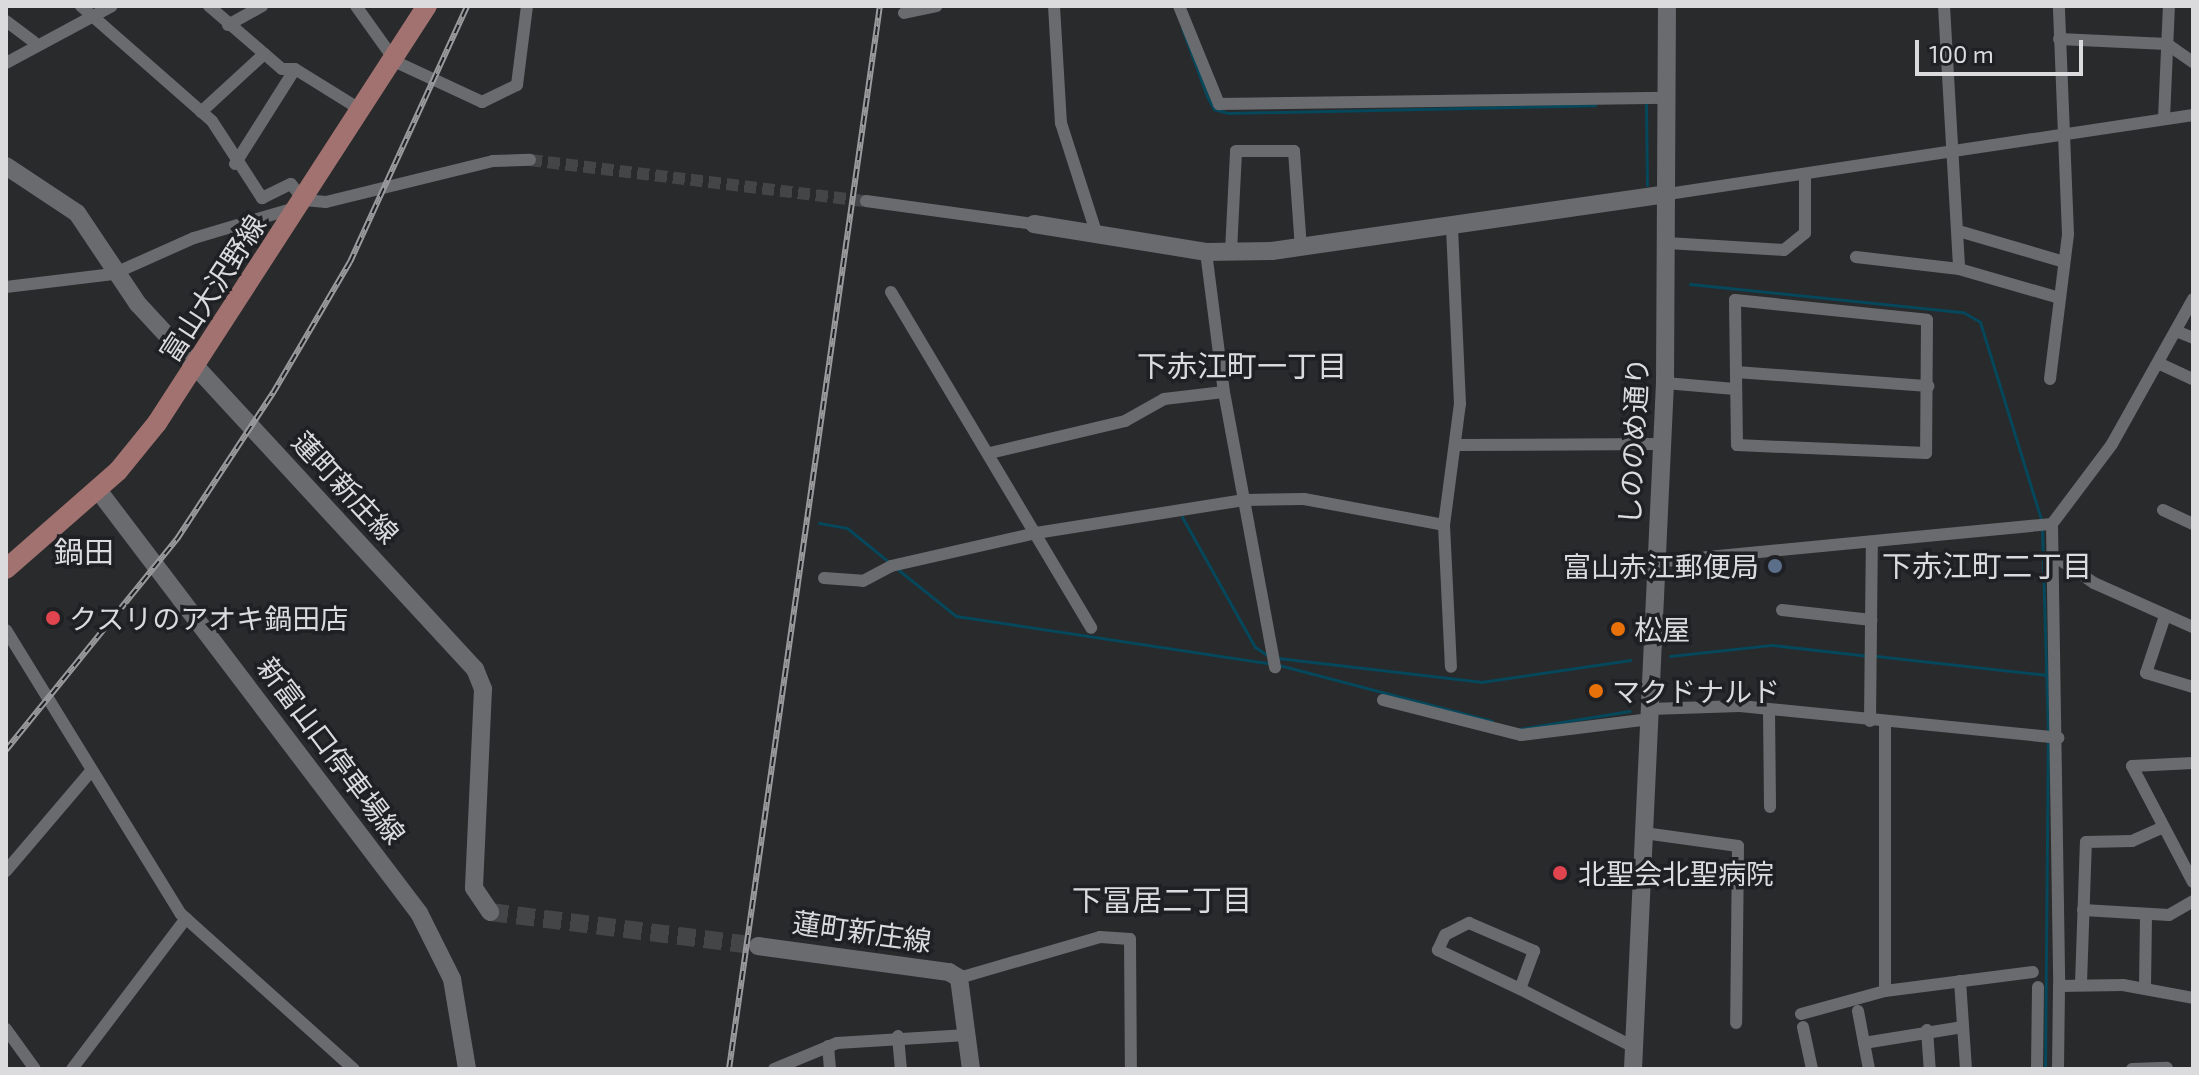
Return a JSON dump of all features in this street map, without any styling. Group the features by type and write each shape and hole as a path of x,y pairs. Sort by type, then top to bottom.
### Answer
{"main road":[{"name":"富山大沢野線","path":"6,569 98,490 157,423 361,110 396,62 427,6"},
{"name":"しののめ通り","path":"1633,1069 1665,383 1667,6"},
{"name":"蓮町新庄線","path":"6,166 67,203 113,274 475,669 483,689 474,888 490,912"},
{"path":"1034,224 1206,252 1301,249 1452,230 1668,194"},
{"name":"新富山口停車場線","path":"98,490 419,913 452,979 467,1069"},
{"name":"蓮町新庄線","path":"758,946 959,978 971,1069"}],"street":[{"path":"81,6 201,112 262,198 291,184 304,200"},
{"path":"6,63 34,42 112,6"},
{"path":"209,6 264,54 295,69 361,110"},
{"path":"228,25 262,6"},
{"path":"356,6 396,62 452,94 482,102 505,96 517,85 527,6"},
{"path":"904,13 936,6"},
{"path":"1054,6 1061,123 1097,235"},
{"path":"1179,6 1219,104 1667,98"},
{"path":"1944,6 1962,232 1959,269"},
{"path":"2050,379 2056,297 2068,234 2061,135 2059,6"},
{"path":"2164,119 2169,6"},
{"path":"6,21 34,42"},
{"path":"2059,39 2167,44 2193,62"},
{"path":"201,112 264,54"},
{"path":"235,164 295,69"},
{"path":"1668,194 2193,115"},
{"path":"1231,251 1236,151 1294,151 1301,249"},
{"path":"6,287 113,274 304,200 326,202 493,161 530,160"},
{"path":"1667,243 1784,250 1805,233 1805,174"},
{"path":"866,201 1034,224"},
{"path":"1451,667 1444,525 1456,445 1452,230"},
{"path":"1962,232 2061,261"},
{"path":"1206,252 1224,392 1275,667"},
{"path":"1856,257 1959,269 2056,297"},
{"path":"891,292 990,453 1091,628"},
{"path":"1656,562 1872,544 2045,525 2112,444 2193,299"},
{"path":"1735,300 1927,320 1928,386 1926,453 1737,445 1735,300"},
{"path":"2176,331 2193,338"},
{"path":"2158,363 2193,379"},
{"path":"1736,372 1928,386"},
{"path":"1665,383 1735,389"},
{"path":"990,453 1125,421 1164,399 1224,392"},
{"path":"1456,445 1662,444"},
{"path":"824,578 863,581 891,566 1036,533 1244,500 1304,499 1444,525"},
{"path":"2163,510 2193,524"},
{"path":"2045,525 2053,555 2052,738 2059,986 2058,1069"},
{"path":"1870,721 1872,544"},
{"path":"2053,555 2165,616 2193,627"},
{"path":"1782,610 1871,620"},
{"path":"2165,616 2146,673 2193,687"},
{"path":"6,630 152,877 186,918 354,1069"},
{"path":"1383,700 1511,734 1650,714 1769,710 2052,738"},
{"path":"1769,710 1770,807"},
{"path":"1885,723 1885,991"},
{"path":"2193,763 2132,766 2161,828 2193,882"},
{"path":"6,871 91,771"},
{"path":"2081,983 2086,842 2132,841 2161,828"},
{"path":"1644,833 1738,846 1736,1023"},
{"path":"2083,910 2169,915 2193,901"},
{"path":"2145,988 2146,914"},
{"path":"72,1069 186,918"},
{"path":"1520,989 1534,951 1469,923 1445,935 1438,950 1634,1047"},
{"path":"959,978 1100,937 1130,939 1131,1069"},
{"path":"1812,1069 1802,1020 1885,991 2033,972"},
{"path":"1960,981 1966,1069"},
{"path":"2059,986 2081,983 2145,988 2193,998"},
{"path":"2037,1069 2038,987"},
{"path":"1858,1011 1869,1069"},
{"path":"1864,1043 1927,1030 1963,1027"},
{"path":"6,1029 35,1069"},
{"path":"1927,1030 1930,1069"},
{"path":"774,1069 828,1046 898,1036 967,1035"},
{"path":"898,1036 901,1069"},
{"path":"828,1046 830,1069"},
{"path":"2132,1069 2167,1068"}],"waterway":[{"path":"1182,28 1214,109 1228,113 1595,105"},
{"path":"1646,104 1647,185"},
{"path":"1690,284 1963,312 1980,322 2042,522"},
{"path":"1182,517 1255,647 1270,657"},
{"path":"819,523 847,528 890,563"},
{"path":"2042,530 2048,734"},
{"path":"896,568 956,616 1272,664"},
{"path":"1670,656 1772,645 1869,656"},
{"path":"1876,656 2048,675"},
{"path":"1278,658 1481,682 1630,660"},
{"path":"1279,665 1492,721"},
{"path":"1519,729 1630,711"},
{"path":"2045,1069 2048,741"}],"tunnel":[{"path":"530,160 866,201"},
{"path":"490,912 758,946"}],"railway":[{"path":"6,750 177,539 273,393 350,262 467,6"},
{"path":"729,1069 880,6"}],"place":[{"name":"富山赤江郵便局","path":"1775,566"},
{"name":"クスリのアオキ鍋田店","path":"53,618"},
{"name":"松屋","path":"1618,629"},
{"name":"マクドナルド","path":"1596,691"},
{"name":"北聖会北聖病院","path":"1560,873"}],"district":[{"name":"下赤江町一丁目","path":"1242,365"},
{"name":"鍋田","path":"84,551"},
{"name":"下赤江町二丁目","path":"1987,565"},
{"name":"下冨居二丁目","path":"1162,899"}]}
